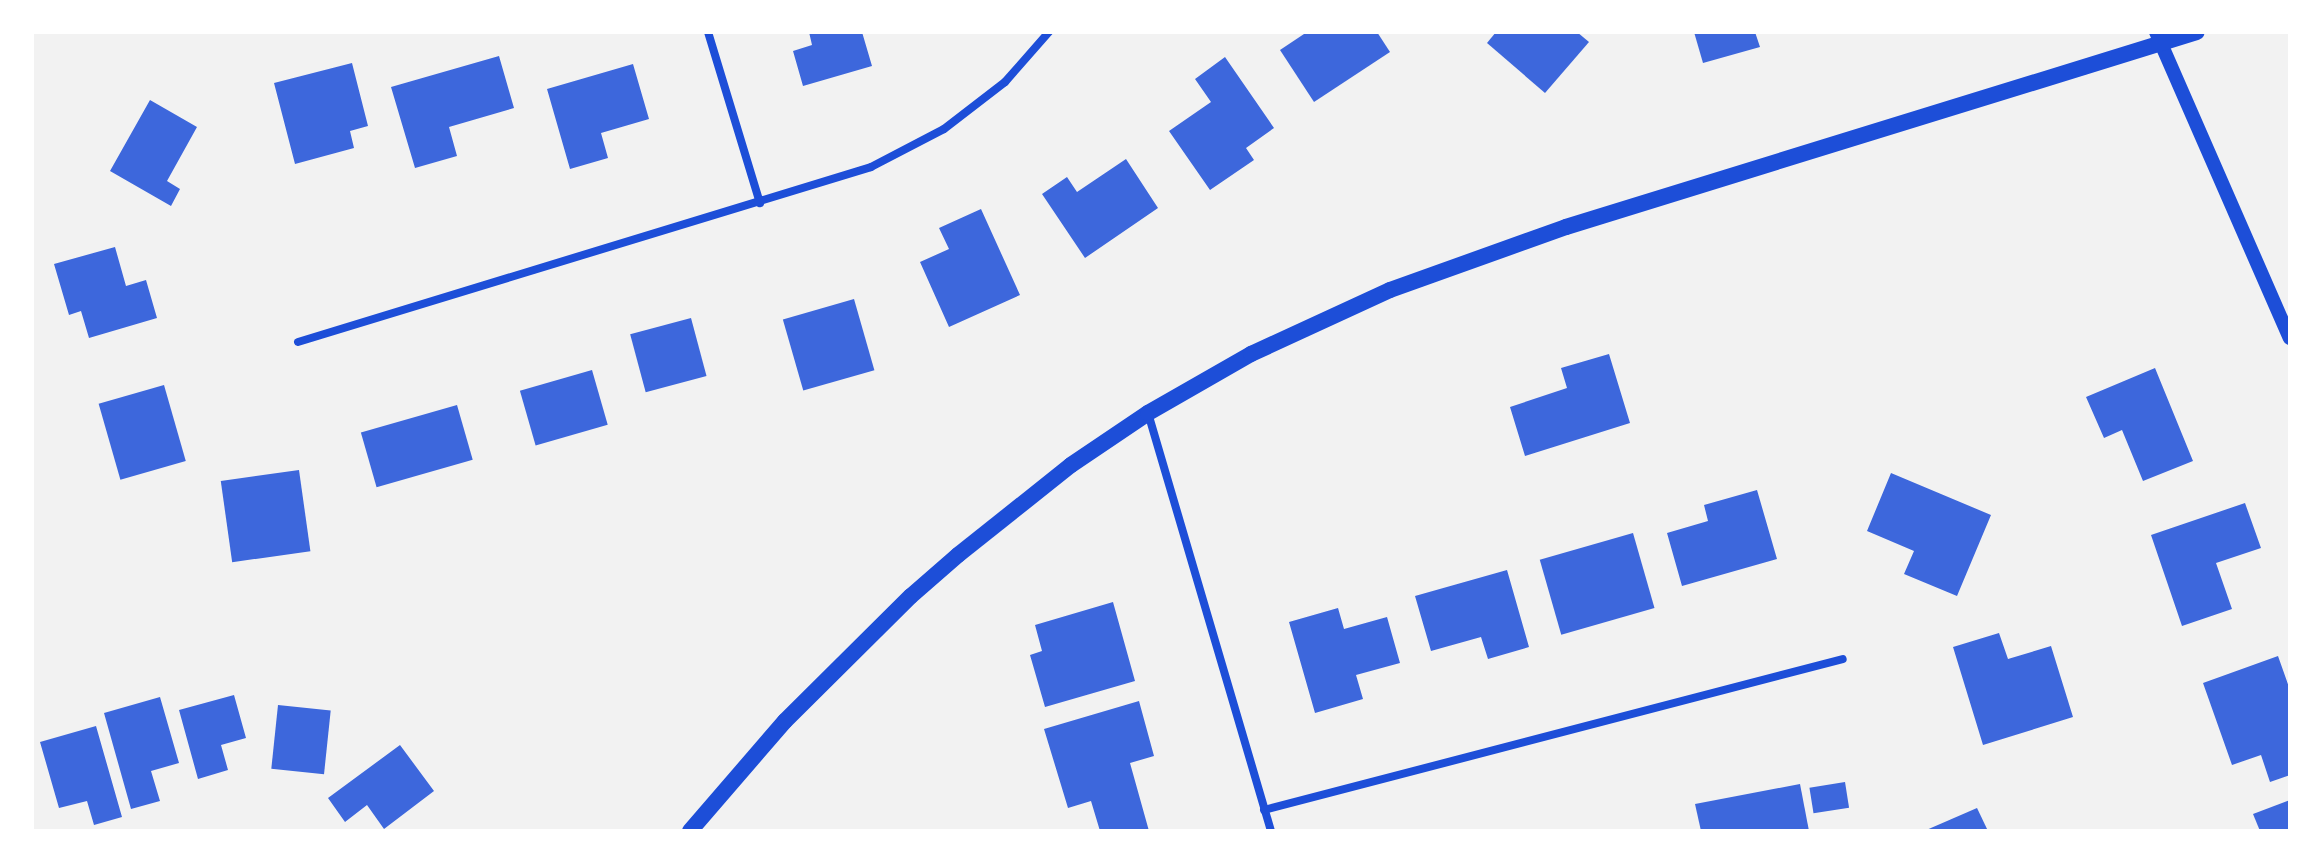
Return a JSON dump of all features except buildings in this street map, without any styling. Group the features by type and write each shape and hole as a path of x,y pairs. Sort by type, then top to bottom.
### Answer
{"main road":[{"path":"690,831 785,721 911,596 1049,482 1148,413 1288,335 1431,274 1645,201 2159,37 2197,32"}],"street":[{"path":"708,32 760,203"},
{"path":"298,342 871,167 944,129 1005,82 1049,32"},
{"path":"2159,37 2290,338"},
{"path":"1148,413 1271,831"},
{"path":"1264,810 1843,659"}]}
